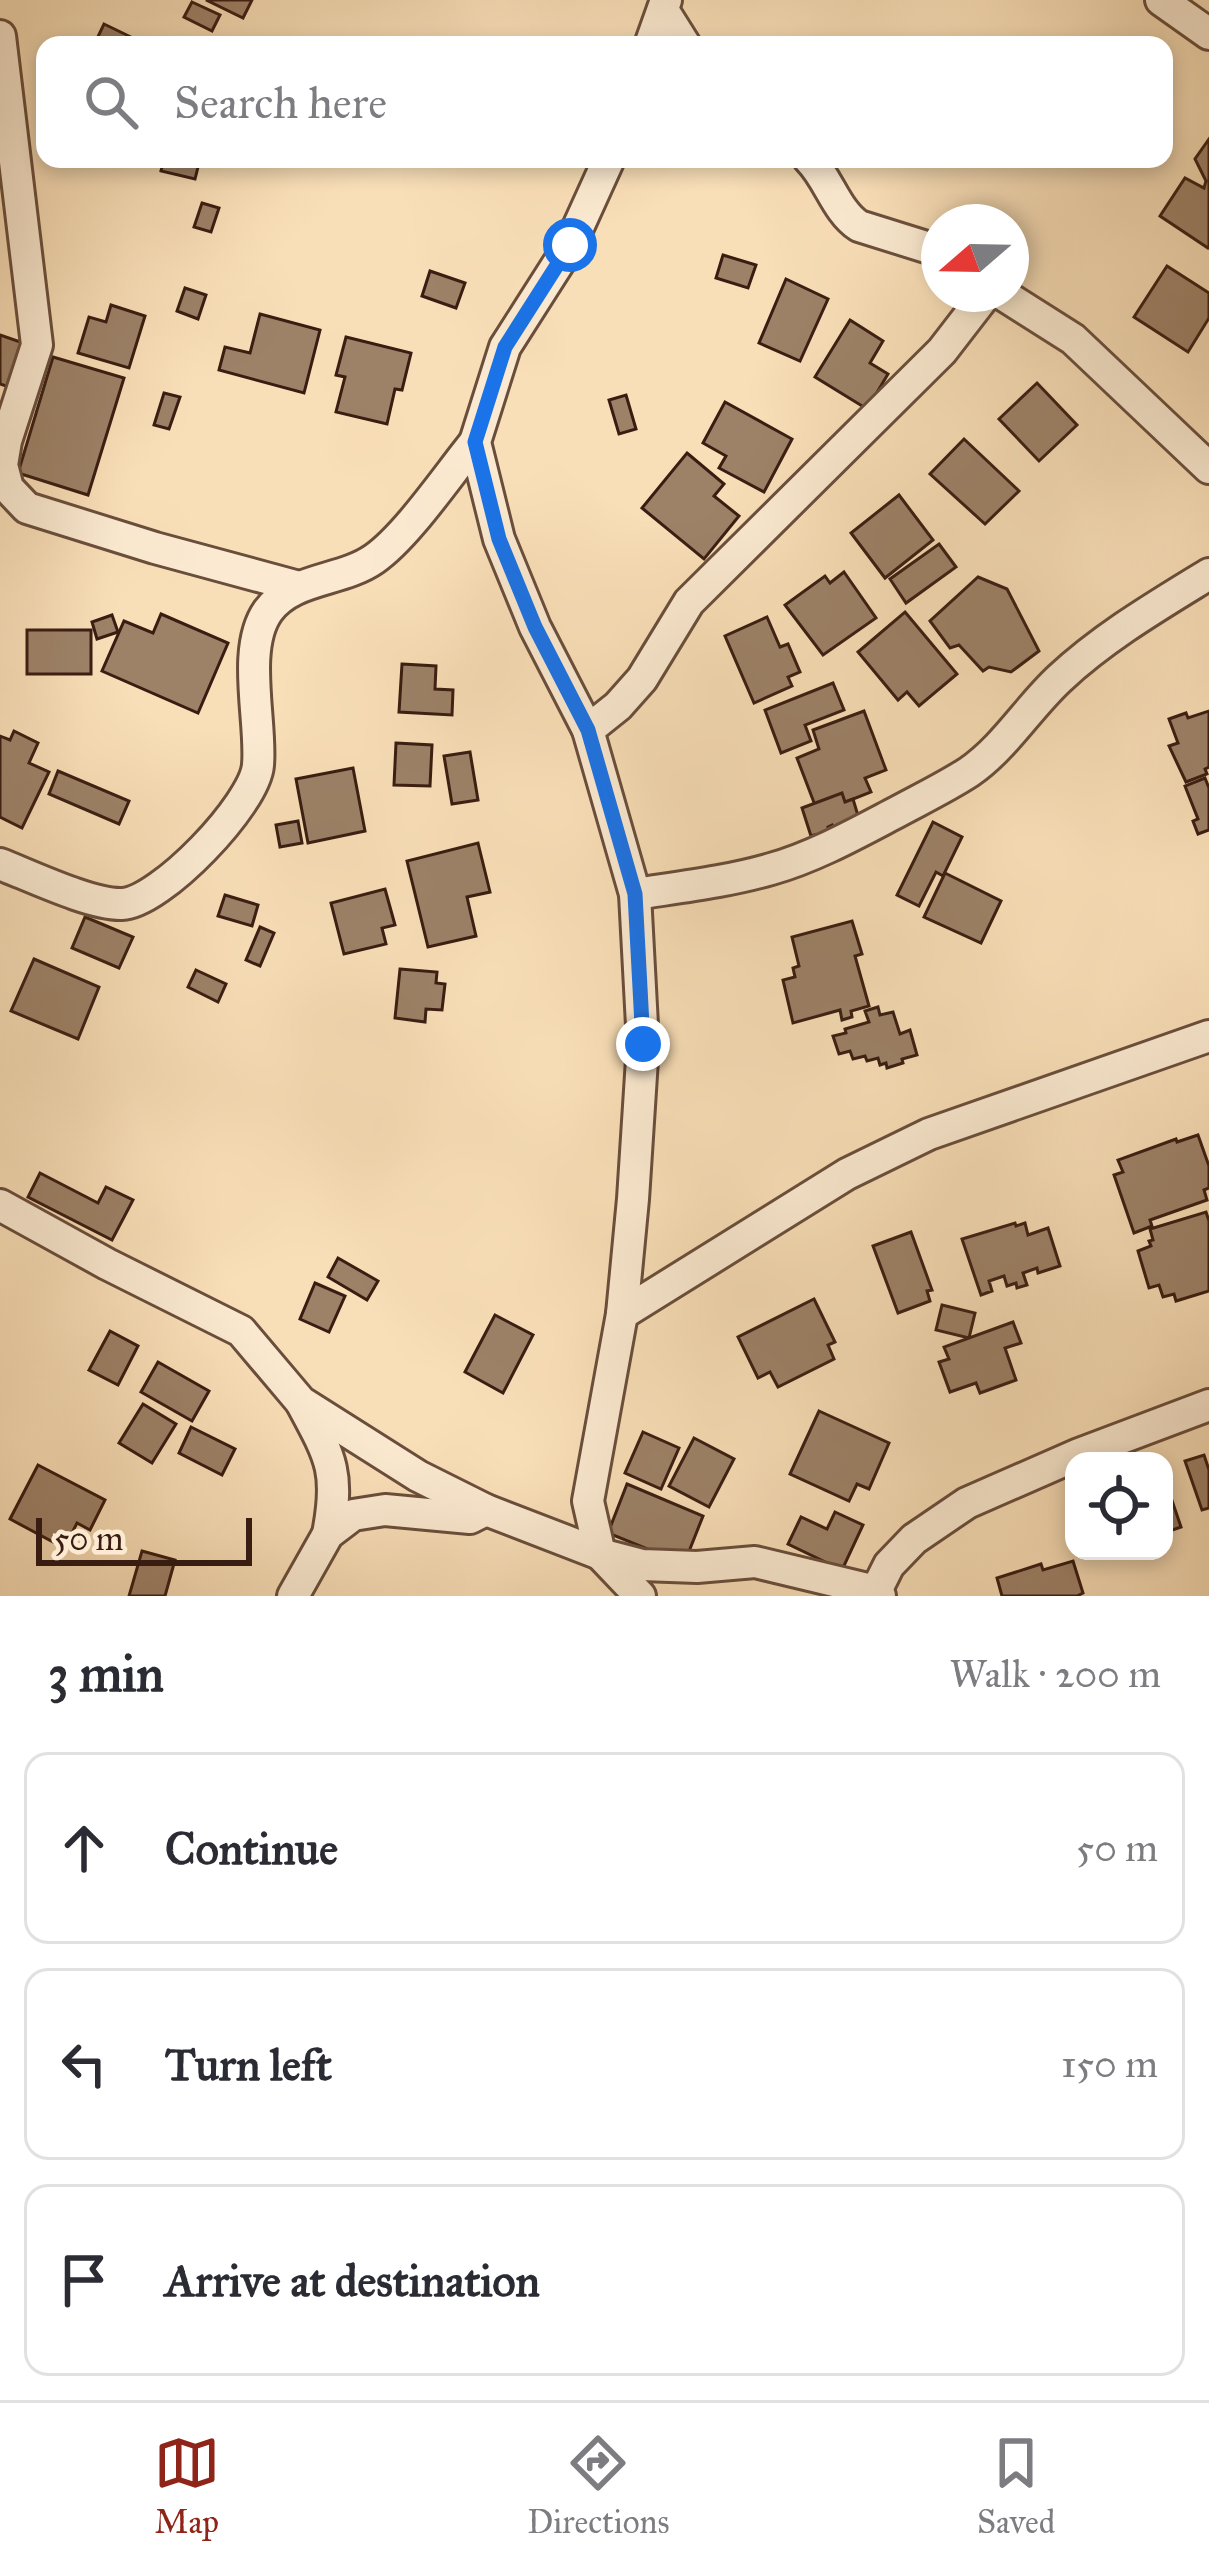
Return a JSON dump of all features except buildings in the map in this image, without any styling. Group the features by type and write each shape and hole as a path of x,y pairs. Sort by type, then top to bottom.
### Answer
{"street":[{"path":"1161,0 1209,34"},
{"path":"653,36 664,5"},
{"path":"664,5 680,36"},
{"path":"0,36 37,345 6,441 2,465 8,488 27,508 299,587"},
{"path":"0,864 105,903 127,904 144,897 220,833 251,789 258,766 254,700 259,630 268,612 299,587 362,567 379,556 475,442 505,347 570,245 605,168"},
{"path":"817,168 850,221 921,246"},
{"path":"1029,311 1073,339 1209,468"},
{"path":"588,730 642,679 689,602 942,351 972,312"},
{"path":"475,442 499,539 535,627 588,730 635,894 643,1044 633,1199 622,1314 588,1501 599,1554 640,1596"},
{"path":"635,894 774,868 851,836 937,791 998,748 1053,684 1086,655 1209,574"},
{"path":"622,1314 847,1174 928,1134 1209,1036"},
{"path":"0,1205 242,1331 301,1402 334,1474 334,1502 328,1534 293,1596"},
{"path":"301,1402 418,1477 599,1554 663,1567 755,1562 878,1594 889,1565 914,1539 967,1503 1209,1405"},
{"path":"328,1534 353,1515 370,1510 470,1518 487,1510"}],"route":[{"path":"570,245 505,347 475,442 499,539 535,627 588,730 635,894 643,1044"}]}
